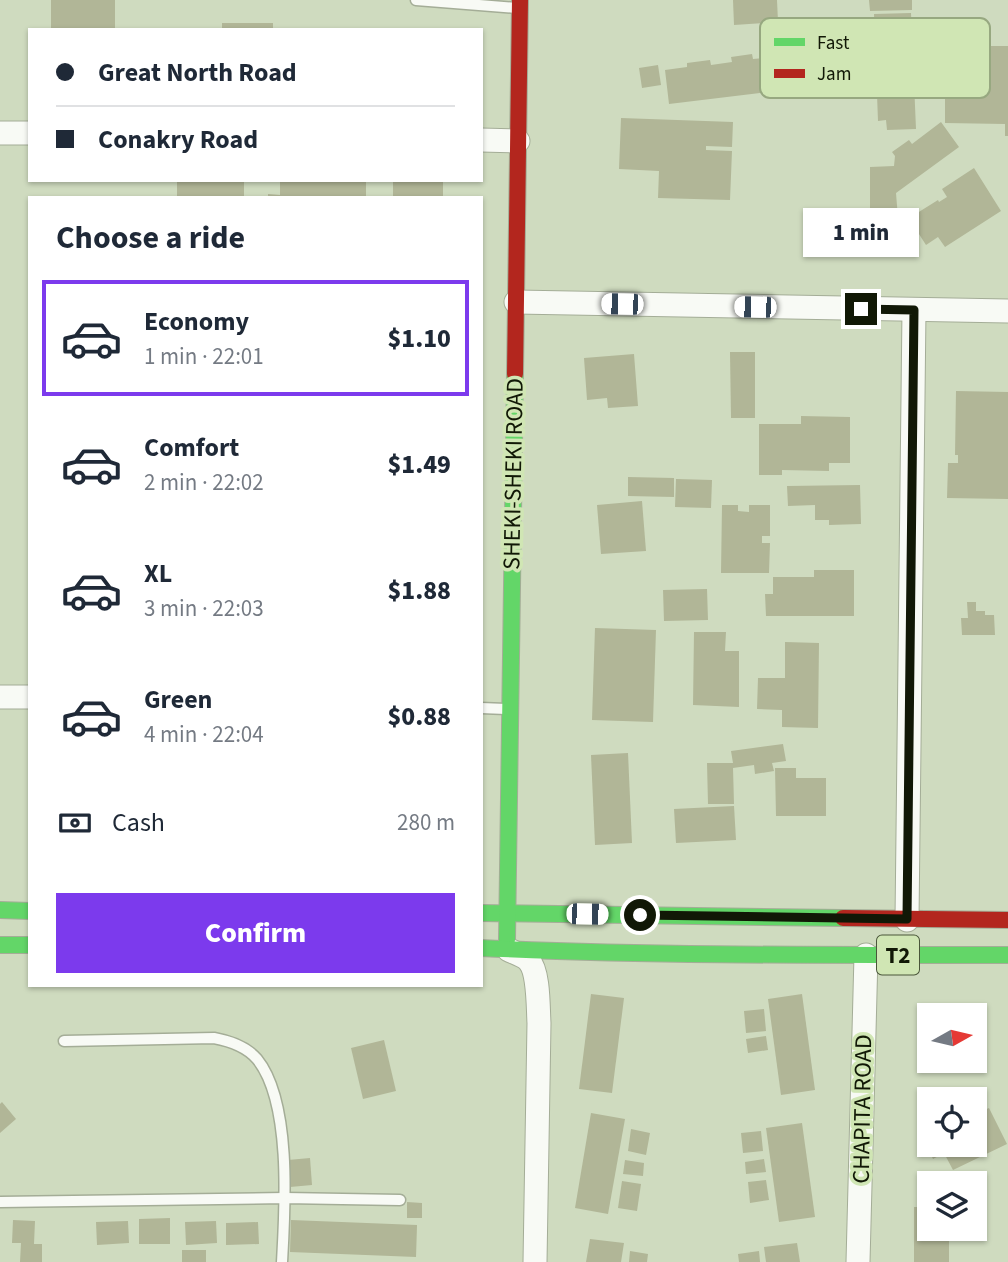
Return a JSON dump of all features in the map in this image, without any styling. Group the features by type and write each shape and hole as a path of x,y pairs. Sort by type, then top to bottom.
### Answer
{"main road":[{"name":"SHEKI-SHEKI ROAD","path":"506,948 520,4"},
{"path":"0,910 28,911"},
{"name":"T2","path":"483,913 1008,920"},
{"path":"0,945 28,945"},
{"name":"T2","path":"483,948 549,951 1008,955"}],"street":[{"path":"0,133 28,133"},
{"path":"483,140 518,141"},
{"path":"516,302 1008,311"},
{"path":"907,919 914,310"},
{"path":"0,697 28,697"},
{"path":"506,948 529,961 536,986 539,1023 535,1262"},
{"name":"CHAPITA ROAD","path":"858,1262 866,955"}],"lane":[{"path":"416,0 520,4"},
{"path":"483,708 510,709"},
{"path":"64,1041 214,1038 228,1040 257,1059 273,1089 280,1127 285,1198 282,1262"},
{"path":"0,1202 285,1198 400,1200"}],"building":[{"path":"51,0 115,0 115,28 51,28"},
{"path":"733,0 777,0 778,18 760,18 760,23 734,25"},
{"path":"869,0 912,0 912,10 870,11"},
{"path":"911,13 911,18 874,18 874,14"},
{"path":"222,23 273,23 273,28 222,28"},
{"path":"990,46 1008,46 1008,136 1005,136 1005,124 945,123 945,98 990,98"},
{"path":"752,54 753,59 760,58 760,93 669,104 665,70 710,60 711,65 732,62 731,57"},
{"path":"658,65 661,85 642,88 639,68"},
{"path":"877,98 915,98 916,129 887,130 886,120 878,121"},
{"path":"621,118 733,122 732,147 706,146 706,150 732,151 730,200 658,198 659,171 619,169"},
{"path":"941,122 959,147 896,193 898,218 870,220 870,167 894,166 895,156 892,152 909,140 912,144"},
{"path":"974,168 1001,211 945,247 938,237 926,245 910,220 938,200 939,202 947,197 942,189"},
{"path":"177,182 244,182 244,196 177,196"},
{"path":"280,182 366,182 366,196 268,196 268,194 280,195"},
{"path":"393,182 443,182 443,196 393,196"},
{"path":"730,352 755,352 755,418 731,418"},
{"path":"634,354 638,406 608,408 607,398 587,400 584,358"},
{"path":"956,391 1008,392 1008,499 947,498 948,463 958,463 958,455 955,455"},
{"path":"801,416 850,417 850,463 829,463 829,471 782,470 782,475 759,475 759,424 801,424"},
{"path":"628,477 674,478 674,497 628,496"},
{"path":"676,479 712,480 711,508 675,507"},
{"path":"860,485 861,524 829,525 829,520 815,520 815,505 788,506 787,486"},
{"path":"642,501 646,551 601,554 597,505"},
{"path":"722,505 738,505 738,511 749,512 749,505 770,505 770,536 762,536 762,543 770,543 769,573 721,573"},
{"path":"814,570 854,570 854,616 766,616 765,594 773,594 773,577 814,577"},
{"path":"707,589 708,620 664,621 663,590"},
{"path":"967,602 976,602 976,611 994,615 995,635 962,635 961,618 968,618"},
{"path":"595,628 656,630 653,722 592,720"},
{"path":"694,632 726,632 725,651 739,651 739,707 693,705"},
{"path":"785,642 819,643 818,728 782,727 782,710 757,709 758,678 785,678"},
{"path":"783,744 786,761 772,763 774,771 755,774 754,765 733,768 734,804 708,804 707,763 733,763 731,751"},
{"path":"628,753 632,843 595,845 591,755"},
{"path":"775,768 796,768 796,778 826,778 826,816 776,816"},
{"path":"734,806 736,840 676,843 674,809"},
{"path":"591,994 624,998 612,1093 579,1089"},
{"path":"802,994 815,1090 781,1095 768,999"},
{"path":"764,1009 766,1031 746,1033 744,1011"},
{"path":"766,1036 768,1050 748,1053 746,1039"},
{"path":"384,1040 396,1091 363,1099 351,1048"},
{"path":"2,1102 16,1119 0,1133 0,1104"},
{"path":"989,1108 1007,1144 987,1154"},
{"path":"591,1113 625,1119 608,1214 575,1208"},
{"path":"802,1123 815,1217 779,1222 766,1128"},
{"path":"631,1129 650,1133 646,1155 628,1151"},
{"path":"761,1131 763,1151 743,1153 741,1133"},
{"path":"946,1157 980,1157 953,1170"},
{"path":"310,1158 312,1185 290,1187 288,1160"},
{"path":"764,1159 766,1172 746,1174 745,1162"},
{"path":"625,1160 644,1163 643,1176 623,1174"},
{"path":"766,1180 769,1200 750,1203 748,1182"},
{"path":"622,1181 641,1184 637,1211 618,1208"},
{"path":"407,1202 422,1203 422,1218 407,1218"},
{"path":"914,1207 917,1207 917,1241 949,1241 949,1262 914,1262"},
{"path":"170,1218 170,1244 139,1244 139,1219"},
{"path":"13,1220 35,1221 34,1244 42,1244 42,1262 20,1262 21,1243 12,1243"},
{"path":"291,1220 417,1225 416,1257 290,1252"},
{"path":"128,1221 129,1243 97,1245 96,1222"},
{"path":"216,1221 217,1243 186,1245 185,1222"},
{"path":"258,1222 259,1244 226,1245 226,1223"},
{"path":"590,1239 624,1243 621,1262 586,1262"},
{"path":"797,1243 800,1262 766,1262 764,1247"},
{"path":"182,1250 206,1250 206,1262 182,1262"},
{"path":"630,1251 648,1254 647,1262 629,1262"},
{"path":"759,1251 760,1262 739,1262 738,1254"}],"traffic: fast":[{"path":"507,940 515,374"},
{"path":"0,910 28,911"},
{"path":"483,913 843,918"},
{"path":"0,945 28,945"},
{"path":"483,948 678,954 1008,955"}],"traffic: jam":[{"path":"515,374 520,0"},
{"path":"843,918 1008,920"}],"route":[{"path":"640,915 907,919 914,310 861,309"}]}
